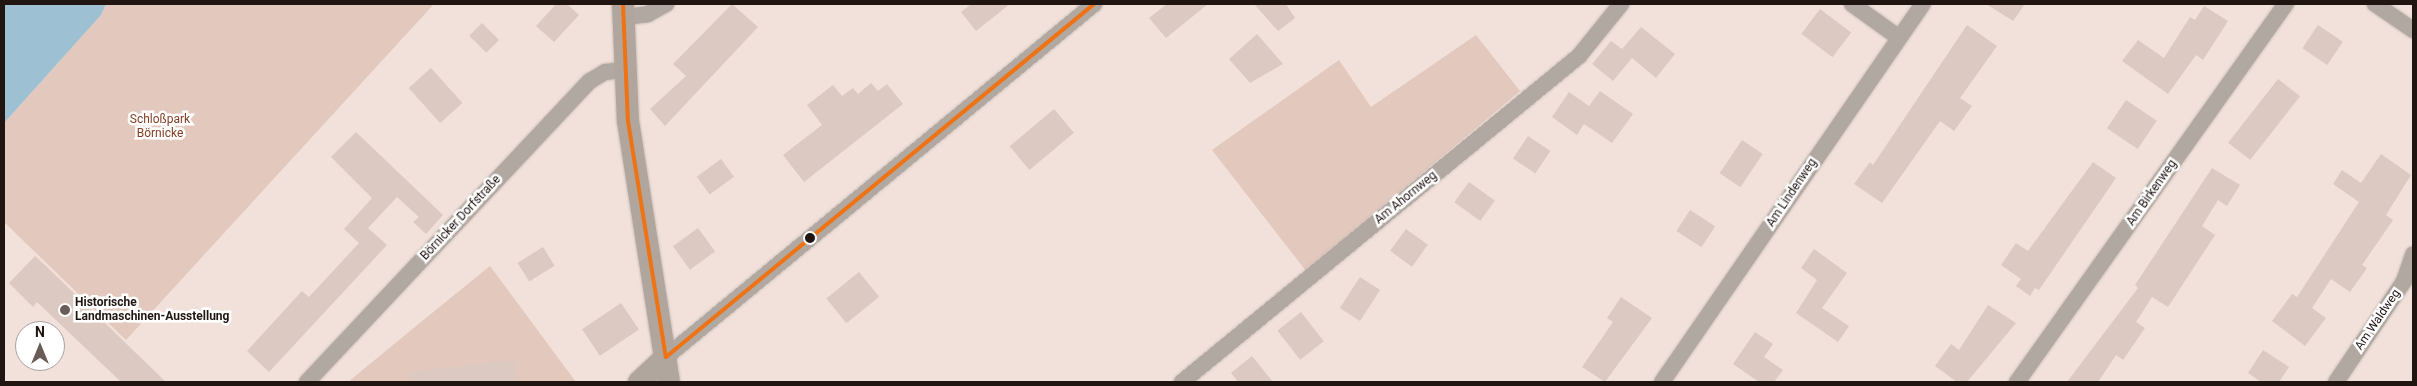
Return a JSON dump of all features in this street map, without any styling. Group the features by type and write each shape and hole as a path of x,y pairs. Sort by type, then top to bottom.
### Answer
{"main road":[{"path":"624,10 615,71 628,121 669,382"},
{"path":"639,382 666,357"}],"street":[{"path":"624,10 648,14 666,4"},
{"path":"666,357 1094,4"},
{"name":"Am Ahornweg","path":"1182,382 1579,56 1621,4"},
{"path":"1852,4 1898,37"},
{"name":"Am Lindenweg","path":"1662,382 1922,4"},
{"name":"Am Birkenweg","path":"2018,382 2286,4"},
{"path":"2375,4 2413,30"},
{"name":"Börnicker Dorfstraße","path":"306,382 590,81 615,71"},
{"name":"Am Waldweg","path":"2336,382 2404,281 2413,255"}],"green space":[{"name":"Schloßpark Börnicke","path":"106,4 434,4 126,340 4,222 4,123 101,15"},
{"path":"1476,35 1520,91 1306,271 1212,150 1339,60 1371,107"},
{"path":"490,266 576,382 348,382 421,322"}],"water":[{"path":"4,4 106,4 101,15 4,123"}],"building":[{"path":"556,4 567,4 579,15 554,42 536,26"},
{"path":"732,4 758,27 665,126 650,109 686,76 673,64"},
{"path":"971,4 1010,4 976,31 961,12"},
{"path":"1167,4 1208,4 1166,38 1149,18"},
{"path":"1254,4 1286,4 1295,18 1278,31"},
{"path":"1986,4 2025,4 2013,21"},
{"path":"2204,6 2228,21 2203,60 2196,55 2168,94 2122,61 2138,40 2164,58 2190,17 2195,20"},
{"path":"1820,9 1851,32 1832,57 1801,34"},
{"path":"482,23 499,40 486,53 469,36"},
{"path":"1967,25 1997,46 1960,98 1972,106 1954,131 1940,121 1882,203 1854,184 1870,162 1873,165"},
{"path":"2318,25 2343,42 2327,65 2302,48"},
{"path":"1641,27 1675,54 1656,78 1632,58 1613,81 1592,64 1611,41 1622,49"},
{"path":"1257,34 1283,64 1250,83 1229,59"},
{"path":"431,68 462,103 440,123 409,88"},
{"path":"2278,79 2300,96 2250,160 2228,143"},
{"path":"871,83 878,91 887,84 903,104 804,182 783,155 822,125 807,105 833,85 842,96 853,88 858,94"},
{"path":"1600,91 1633,114 1612,143 1584,124 1577,135 1552,117 1569,92 1589,106"},
{"path":"2126,100 2157,121 2138,149 2107,128"},
{"path":"1054,109 1074,133 1029,170 1010,146"},
{"path":"356,132 443,215 426,234 413,222 419,217 397,197 368,228 387,245 269,372 247,351 302,291 309,297 359,243 344,229 372,198 331,157"},
{"path":"1528,136 1550,151 1535,173 1513,158"},
{"path":"1742,140 1763,154 1740,187 1720,173"},
{"path":"2381,154 2411,175 2386,215 2393,220 2362,265 2367,268 2350,292 2331,279 2312,308 2326,318 2305,346 2272,321 2292,294 2297,297 2359,202 2333,184 2342,170 2361,183"},
{"path":"721,159 734,177 710,194 697,177"},
{"path":"2093,162 2116,178 2039,290 2035,288 2030,296 2016,286 2021,279 2001,265 2016,243 2028,251"},
{"path":"2212,168 2240,185 2227,206 2218,200 2202,226 2215,235 2168,307 2152,297 2136,322 2145,328 2123,360 2116,355 2098,382 2067,382 2138,288 2135,285"},
{"path":"1469,182 1495,201 1480,221 1454,202"},
{"path":"1690,210 1715,226 1702,247 1676,231"},
{"path":"698,228 715,251 690,270 673,246"},
{"path":"1406,229 1428,245 1412,267 1390,251"},
{"path":"543,247 555,266 529,282 518,263"},
{"path":"1814,249 1847,273 1822,308 1849,326 1838,342 1796,313 1817,280 1801,268"},
{"path":"35,256 166,382 121,382 65,329 65,321 57,321 37,302 33,307 9,283"},
{"path":"859,272 879,297 846,323 826,298"},
{"path":"1360,277 1380,290 1360,321 1340,308"},
{"path":"1621,297 1652,318 1605,382 1582,367 1613,322 1607,318"},
{"path":"621,303 639,330 600,356 582,329"},
{"path":"1988,305 2016,323 1967,382 1957,382 1935,366 1951,344 1959,350"},
{"path":"1301,312 1324,341 1300,360 1277,330"},
{"path":"1755,332 1773,344 1764,357 1783,370 1774,382 1759,382 1733,364"},
{"path":"2263,350 2289,367 2279,382 2261,382 2248,373"},
{"path":"1252,356 1273,382 1238,382 1231,373"},
{"path":"514,360 516,382 412,382 411,372"}],"transit line":[{"path":"623,4 628,121 666,357 1094,4"}],"place":[{"name":"Historische Landmaschinen-Ausstellung","path":"65,310"}]}
